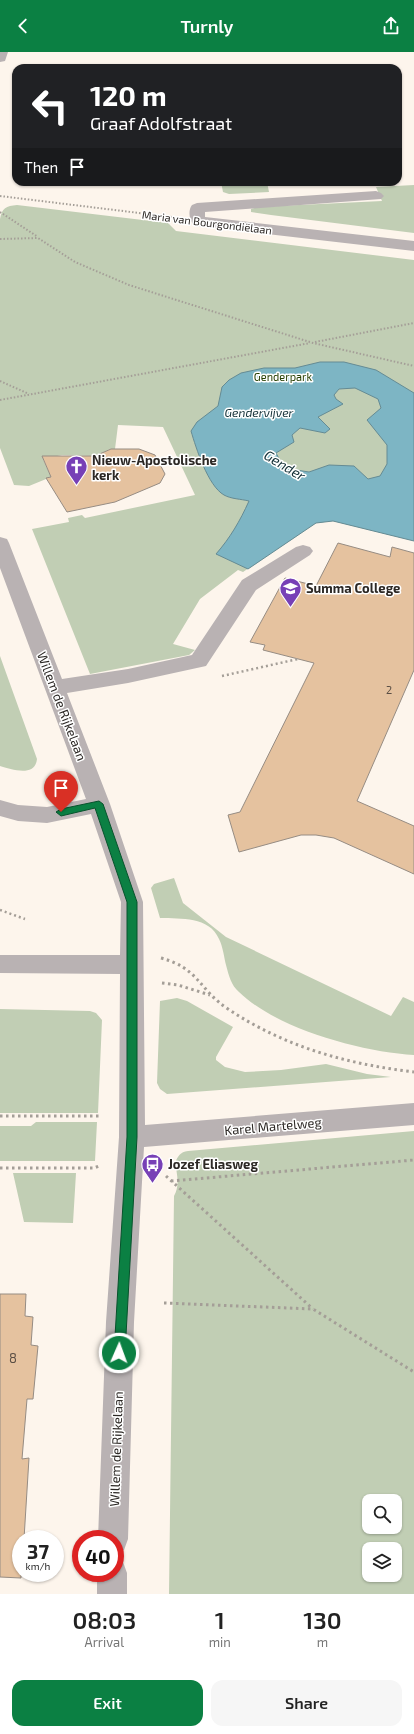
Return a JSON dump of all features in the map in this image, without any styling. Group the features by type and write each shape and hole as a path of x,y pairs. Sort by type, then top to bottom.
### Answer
{"street":[{"path":"0,58 1,52"},
{"path":"198,221 197,208 376,196"},
{"name":"Maria van Bourgondiëlaan","path":"198,221 414,246"},
{"name":"Willem de Rijkelaan","path":"0,543 99,804 132,902 132,1137 120,1322 114,1530"},
{"path":"55,688 84,682 128,676 199,661 249,585 303,551"},
{"path":"0,808 18,813 47,815 99,804"},
{"path":"0,964 132,965"},
{"name":"Karel Martelweg","path":"132,1137 414,1114"},
{"path":"112,1582 112,1594"}],"path":[{"name":"Maria van Bourgondiëlaan","path":"0,196 198,221"},
{"path":"0,212 75,262 129,284 313,343 414,366"},
{"path":"0,239 38,238"},
{"path":"0,400 313,343 414,322"},
{"path":"0,381 30,394"},
{"path":"0,910 25,919"},
{"path":"132,965 155,957 175,962 191,970 210,995 226,1008 264,1030 306,1048 370,1066 414,1072"},
{"path":"132,965 155,981 178,985 210,995"},
{"path":"0,1116 104,1116"},
{"path":"171,1181 414,1160"},
{"path":"0,1168 94,1168 105,1163"},
{"path":"166,1176 313,1309 414,1372"},
{"path":"164,1303 313,1309"}],"green space":[{"path":"414,185 414,233 251,212 251,209 258,207 382,201 376,187"},
{"path":"222,186 268,186 269,192 229,194 223,192"},
{"name":"Genderpark","path":"17,205 168,223 176,231 414,260 414,518 402,538 333,521 316,523 243,572 238,570 200,599 173,644 195,650 189,655 90,674 32,529 69,522 68,518 82,515 85,518 195,495 163,427 118,425 115,449 110,449 97,456 62,455 43,459 51,477 29,486 14,485 0,448 0,219 5,208"},
{"path":"0,656 37,759 32,769 22,771 0,766"},
{"path":"174,878 183,903 226,937 391,1016 403,997 414,1002 414,1055 393,1053 346,1044 297,1027 275,1017 255,1005 239,992 232,983 229,977 222,945 209,926 194,920 160,918 151,888 154,884"},
{"path":"177,998 187,1001 233,1027 216,1057 216,1060 225,1067 245,1072 281,1070 326,1064 367,1074 391,1077 167,1094 160,1089 157,1083 160,1001"},
{"path":"0,1009 90,1011 96,1013 102,1020 98,1113 0,1113"},
{"path":"36,1122 97,1122 95,1161 0,1161 0,1126 31,1126"},
{"path":"414,1131 414,1594 169,1594 174,1196 177,1188 175,1163 177,1158 183,1152"},
{"path":"13,1173 76,1173 73,1223 24,1222"}],"water":[{"name":"Gendervijver","path":"320,362 344,362 376,370 414,393 414,541 333,521 316,523 248,569 216,554 226,542 249,501 224,495 213,484 203,466 191,431 197,422 218,406 222,387 229,380 241,373 264,368 295,368","holes":["355,388 378,399 381,408 367,420 387,445 387,464 380,476 368,479 354,466 329,465 309,472 284,468 276,453 294,442 292,435 300,428 325,433 330,429 318,417 343,404 336,399 334,395 339,389"]}],"building":[{"path":"111,449 139,449 155,455 165,474 160,483 115,502 67,512 46,478 51,477 42,456 95,456"},
{"path":"338,543 390,557 392,547 414,553 414,670 357,801 414,826 414,874 334,838 316,835 301,835 239,852 228,815 240,812 314,663 263,650 265,645 250,642 285,578 316,586"},
{"path":"0,1294 26,1294 25,1316 33,1317 31,1345 38,1346 33,1399 27,1399 22,1459 29,1458 25,1530 12,1530 12,1578 0,1577"}],"place":[{"name":"Nieuw-Apostolische kerk","path":"76,486"},
{"name":"Summa College","path":"290,608"},
{"name":"Jozef Eliasweg","path":"152,1184"}],"route":[{"path":"61,812 99,804 132,902 132,1137 119,1353"}],"water label":[{"name":"Gender","path":"285,465"}]}
